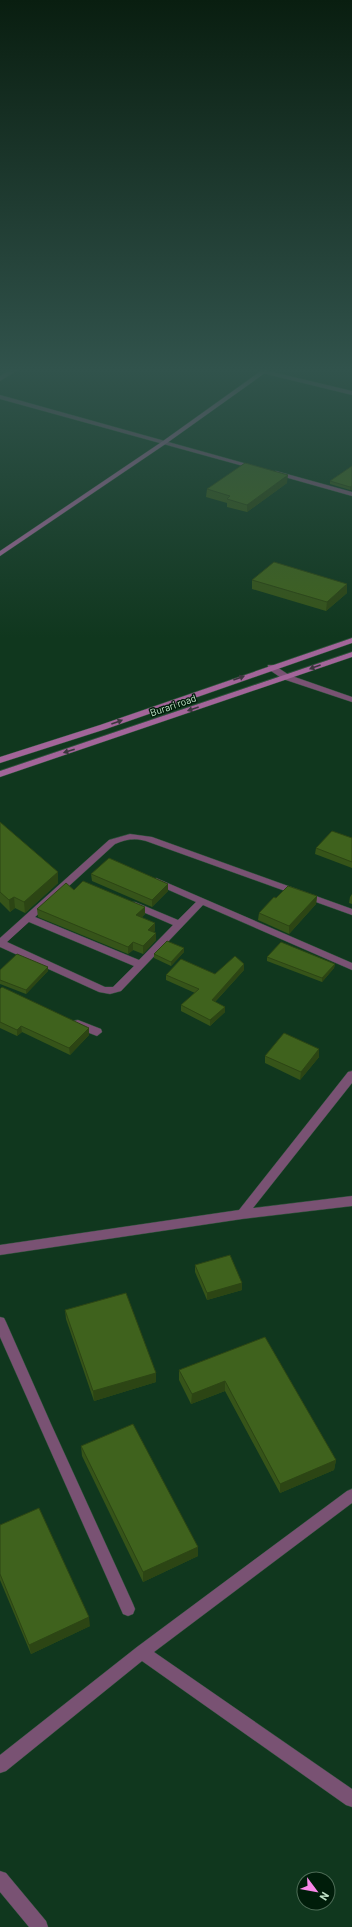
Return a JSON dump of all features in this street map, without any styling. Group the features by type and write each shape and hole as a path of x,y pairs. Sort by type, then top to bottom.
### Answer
{"main road":[{"path":"0,554 142,458"},
{"name":"Burari road","path":"0,760 103,727 352,640"},
{"name":"Burari road","path":"0,774 352,654"}],"street":[{"path":"222,458 262,469"},
{"path":"270,472 352,494"},
{"path":"272,667 286,677 352,700"},
{"path":"202,901 117,989 110,991 103,990 0,943 75,880 101,856 112,842 128,835 138,836 352,912"},
{"path":"146,876 352,967"},
{"path":"122,900 180,924"},
{"path":"28,918 141,965"},
{"path":"69,1019 96,1032"},
{"path":"242,1214 352,1075"},
{"path":"0,1250 242,1214 352,1201"},
{"path":"0,1322 44,1424 128,1609"},
{"path":"0,1765 142,1652 352,1495"},
{"path":"142,1652 352,1799"},
{"path":"0,1879 40,1927"}],"building":[{"path":"245,463 288,475 247,505 227,499 230,496 207,489"},
{"path":"352,466 352,486 350,487 330,481"},
{"path":"274,562 347,584 327,602 252,580"},
{"path":"0,822 58,872 24,902 14,897 9,900 0,892"},
{"path":"332,831 352,838 352,862 316,848"},
{"path":"109,858 168,884 152,900 91,874"},
{"path":"83,881 145,907 136,915 155,923 148,930 156,933 143,946 133,942 128,947 37,909 66,883 74,890"},
{"path":"288,886 317,896 289,926 259,913 274,897 276,898"},
{"path":"167,941 184,948 171,962 154,954"},
{"path":"281,942 335,964 322,978 267,957"},
{"path":"17,954 48,967 26,990 0,980 0,970"},
{"path":"235,956 244,964 212,1000 225,1007 210,1020 181,1005 199,989 166,975 181,959 215,974"},
{"path":"2,987 89,1028 69,1048 21,1026 17,1030 0,1022 0,989"},
{"path":"284,1033 319,1049 301,1072 265,1056"},
{"path":"230,1255 242,1283 207,1293 195,1265"},
{"path":"126,1293 156,1373 93,1391 65,1310"},
{"path":"265,1337 336,1460 280,1484 225,1381 192,1394 179,1370"},
{"path":"133,1424 198,1547 143,1572 81,1446"},
{"path":"39,1508 89,1617 29,1645 0,1574 0,1525"}]}
